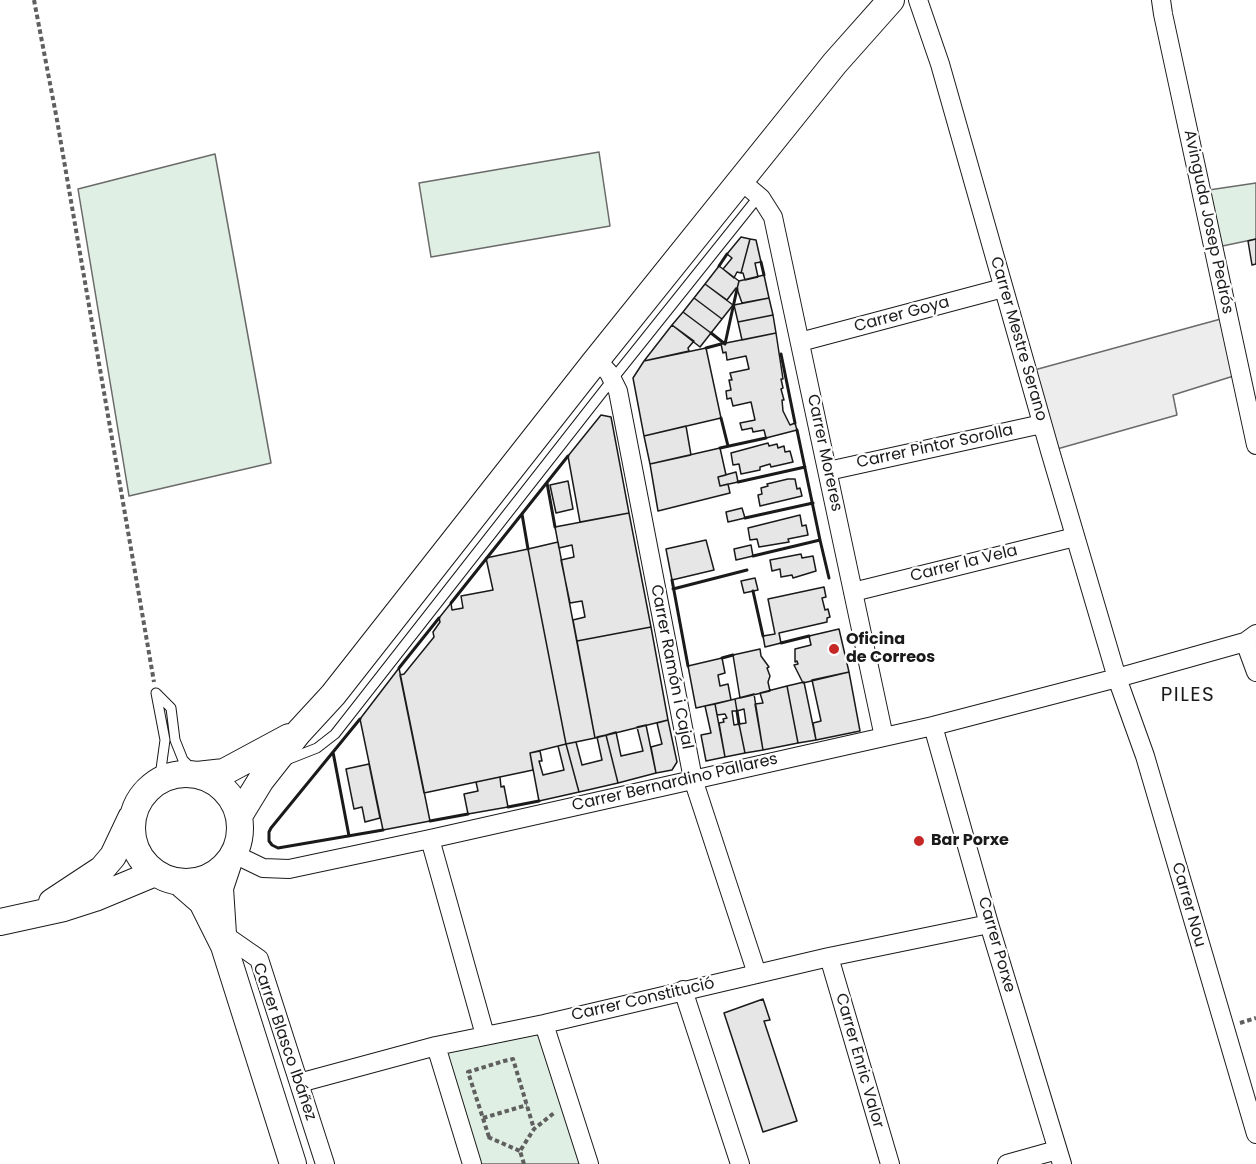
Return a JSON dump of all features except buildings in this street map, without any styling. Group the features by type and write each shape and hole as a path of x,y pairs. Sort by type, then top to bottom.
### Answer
{"main road":[{"path":"239,816 271,767 298,733 333,695 605,370 750,188 835,63 891,0"},
{"path":"31,915 72,891 102,869 113,856 135,808 153,784 167,777 182,774 224,772 298,733"},
{"path":"135,808 132,826 134,844 142,860 155,873 179,882 198,881 215,874 231,858 239,836 239,816 224,789 211,780 197,775"},
{"name":"Carrer Blasco Ibáñez","path":"231,858 220,888 224,940 293,1164"},
{"path":"0,922 64,908 155,873"},
{"name":"Carrer Blasco Ibáñez","path":"179,882 202,902 224,940"}],"street":[{"name":"Carrer Mestre Serano","path":"918,0 949,97 1117,678"},
{"name":"Avinguda Josep Pedrós","path":"1161,0 1256,444"},
{"name":"Carrer Moreres","path":"750,188 773,217 884,737"},
{"name":"Carrer Goya","path":"801,342 1003,288"},
{"name":"Carrer Ramón i Cajal","path":"605,370 618,391 693,779 758,974"},
{"name":"Carrer Pintor Sorolla","path":"828,471 1042,424"},
{"name":"Carrer la Vela","path":"853,592 1076,537"},
{"name":"Carrer Bernardino Pallares","path":"231,858 262,868 289,869 430,839 933,726 1117,678 1251,638"},
{"path":"1251,638 1256,672"},
{"name":"Carrer Nou","path":"1117,678 1145,756 1256,1134"},
{"name":"Carrer Porxe","path":"933,726 989,924 1060,1157"},
{"path":"430,839 485,1035"},
{"name":"Carrer Constitució","path":"299,1083 436,1046 544,1024 829,957 989,924"},
{"name":"Carrer Blasco Ibáñez","path":"224,940 259,959 325,1164"},
{"name":"Carrer Enric Valor","path":"829,957 890,1164"},
{"path":"683,990 740,1164"},
{"path":"544,1024 589,1164"},
{"path":"436,1046 472,1164"},
{"path":"1007,1164 1060,1157"}],"lane":[{"path":"271,767 317,748 334,734 605,370"},
{"path":"156,693 171,708 175,740 183,760 197,775"},
{"path":"153,784 161,769 165,741 156,693"}],"path":[{"path":"34,0 57,120 156,693"},
{"path":"489,1137 468,1072 513,1059 534,1129"},
{"path":"520,1151 534,1129 569,1101"},
{"path":"483,1118 527,1105"},
{"path":"480,1134 520,1151 524,1164"}],"green space":[{"path":"599,152 610,226 431,257 419,183"},
{"path":"215,154 271,463 129,496 78,189"},
{"path":"1256,183 1256,239 1213,248 1202,191"},
{"path":"544,1024 582,1164 477,1164 436,1046"}],"shaded area":[{"path":"1228,317 1240,374 1173,395 1177,415 1050,451 1027,372"}],"wall":[{"path":"719,266 727,254"},
{"path":"761,262 764,275"},
{"path":"711,333 725,344 737,289"},
{"path":"706,348 721,344"},
{"path":"781,354 795,423"},
{"path":"721,418 728,446"},
{"path":"797,430 820,540"},
{"path":"720,448 766,438"},
{"path":"451,603 568,456"},
{"path":"738,482 805,467"},
{"path":"547,483 555,527"},
{"path":"745,518 813,503"},
{"path":"522,514 528,549"},
{"path":"753,556 820,540 829,578"},
{"path":"673,589 747,570"},
{"path":"672,580 688,666"},
{"path":"753,591 763,636"},
{"path":"399,668 439,618"},
{"path":"781,643 809,636"},
{"path":"722,658 733,655"},
{"path":"737,711 739,724"},
{"path":"360,719 271,828 269,841 278,848 383,830"},
{"path":"333,752 349,836"},
{"path":"508,807 539,801"},
{"path":"430,821 468,814"}],"place":[{"name":"Oficina de Correos","path":"834,649"},
{"name":"Bar Porxe","path":"919,841"}],"district":[{"name":"PILES","path":"1188,696"}]}
